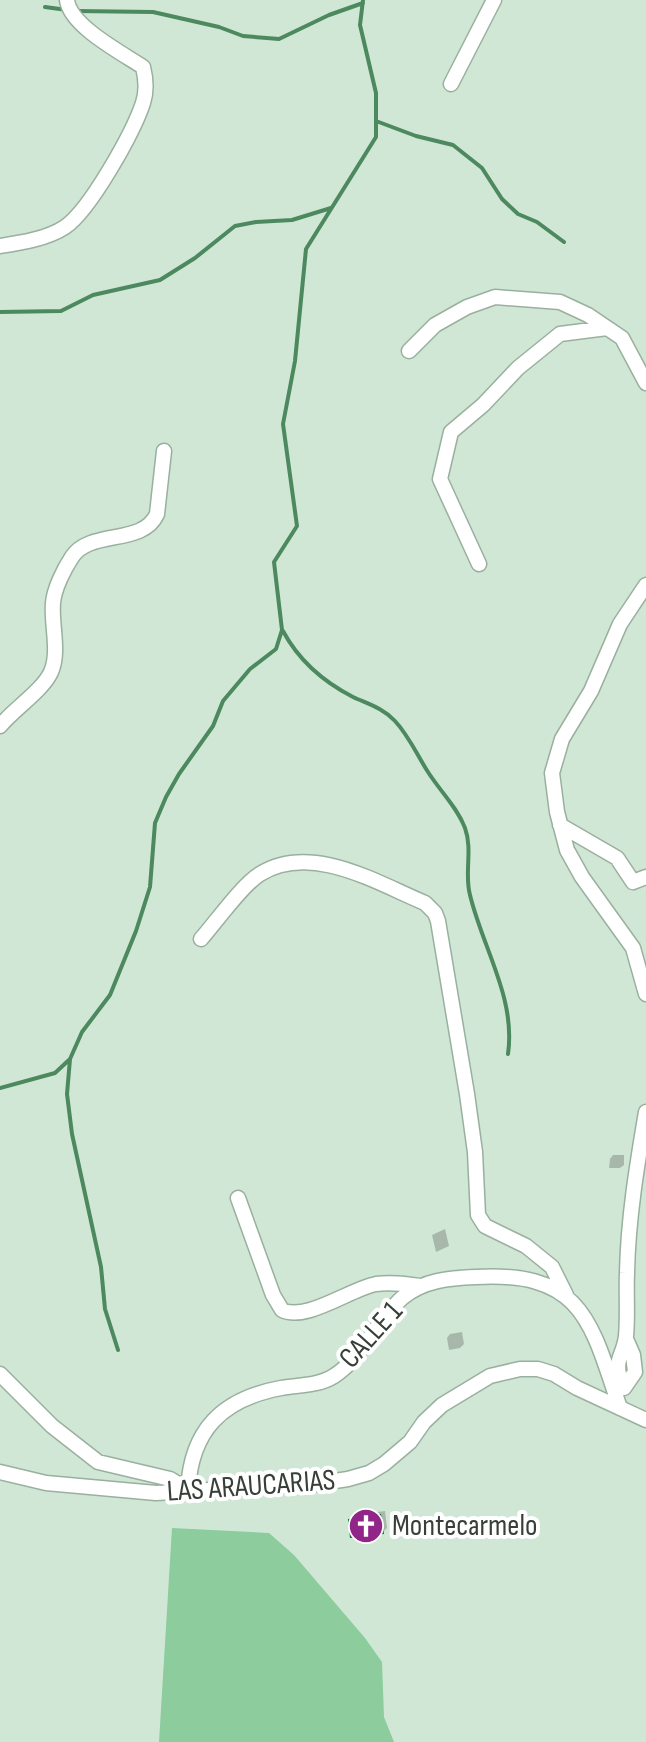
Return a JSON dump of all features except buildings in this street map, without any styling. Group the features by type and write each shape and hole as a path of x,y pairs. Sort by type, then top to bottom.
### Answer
{"street":[{"path":"0,246 23,243 65,227 103,182 144,102 146,82 143,67 81,25 71,13 67,0"},
{"path":"451,84 494,0"},
{"path":"409,351 435,325 467,307 495,297 560,302 622,338 646,383"},
{"path":"479,564 440,479 451,432 483,405 518,368 560,334 607,328"},
{"path":"0,726 45,682 52,670 53,600 73,554 83,546 153,524 157,514 164,451"},
{"path":"646,585 620,624 591,691 562,739 552,773 567,850 582,877 633,948 646,994"},
{"path":"560,825 617,858 633,882 646,877"},
{"path":"201,939 257,875 281,864 315,864 346,869 425,903 435,913 465,1079 475,1152 478,1215 485,1226 526,1246 552,1267 567,1296 586,1317 623,1409"},
{"path":"623,1409 624,1388 617,1371 618,1357 626,1339 635,1172 646,1112"},
{"path":"238,1198 273,1295 282,1310 298,1313 374,1285 396,1282 420,1286"},
{"name":"CALLE 1","path":"188,1490 189,1464 198,1439 231,1406 251,1395 313,1384 333,1377 350,1362 402,1298 420,1286 447,1278 516,1277 543,1284 567,1296"},
{"name":"LAS ARAUCARIAS","path":"0,1472 46,1483 126,1492 315,1484 369,1473 410,1442 424,1422 442,1405 490,1376 520,1369 538,1369 554,1374 646,1420"},
{"path":"0,1374 52,1426 98,1462 170,1479 188,1490"}],"green space":[{"path":"172,1528 269,1533 294,1555 382,1662 384,1717 394,1742 159,1742"}],"waterway":[{"path":"118,1350 105,1309 101,1267 72,1134 67,1094 70,1059 82,1032 110,995 136,931 150,887 155,823 166,797 213,726 223,701 250,669 276,649 282,630 274,562 297,526 283,424 295,361 306,249 376,137 376,93 360,25 363,0"},
{"path":"76,11 153,12 219,27 243,36 279,39 363,3"},
{"path":"45,7 67,10"},
{"path":"376,121 416,136 453,145 482,168 502,199 518,214 537,222 564,242"},
{"path":"0,312 61,311 93,295 160,280 195,258 235,226 292,220 331,208"},
{"path":"283,631 296,652 321,677 395,721 462,820 468,845 470,895 507,1013 508,1054"},
{"path":"0,1088 55,1073 70,1059"}],"place":[{"name":"Montecarmelo","path":"366,1526"}]}
